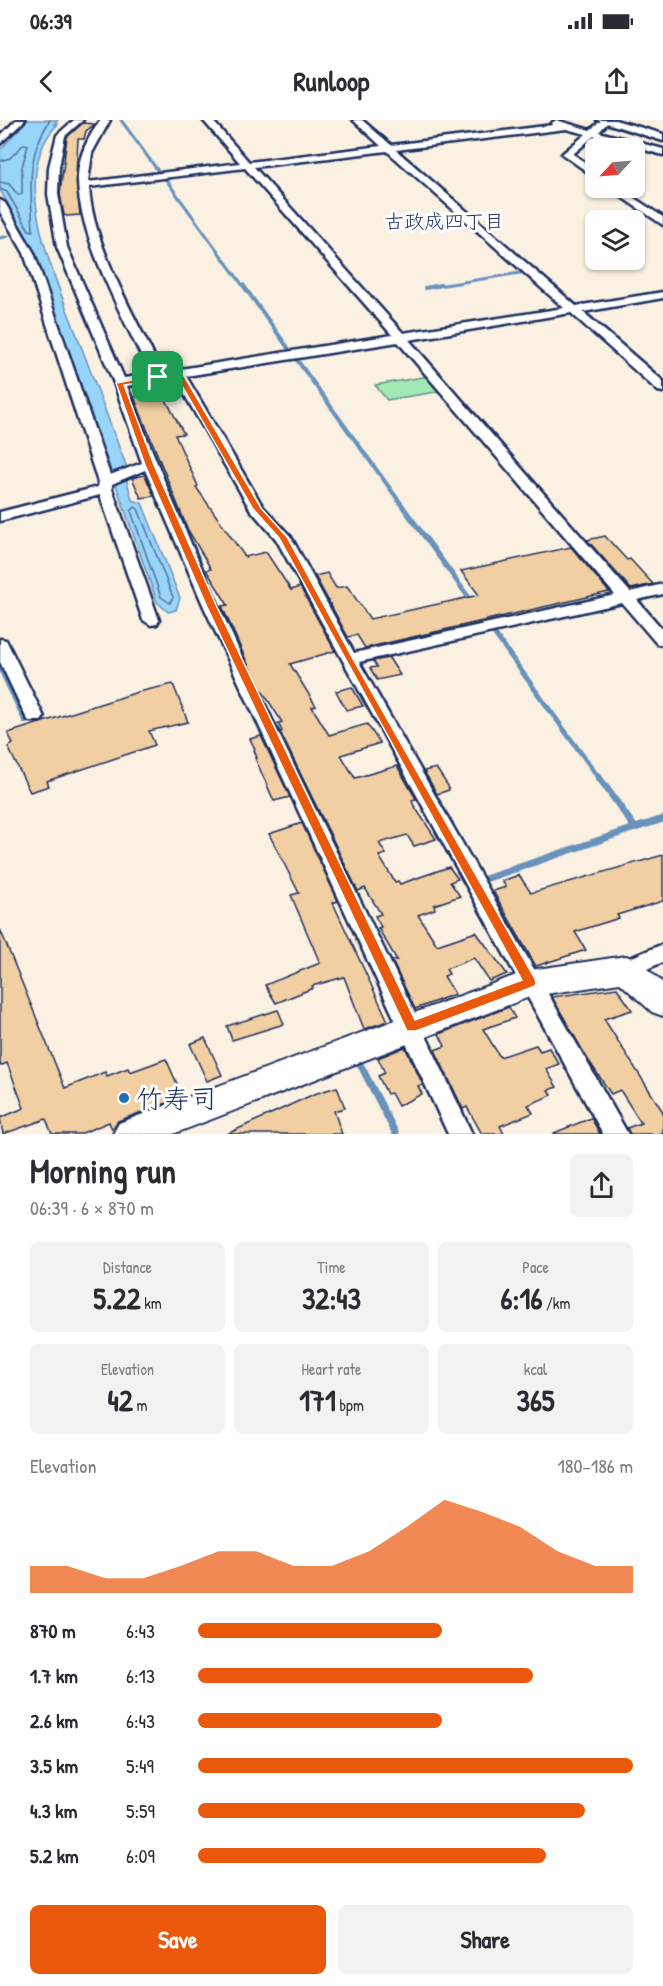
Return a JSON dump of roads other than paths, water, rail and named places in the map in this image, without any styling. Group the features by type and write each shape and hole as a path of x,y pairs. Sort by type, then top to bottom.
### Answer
{"main road":[{"path":"131,1134 530,983 626,969 663,1003"}],"street":[{"path":"0,141 21,120"},
{"path":"79,120 60,138 54,167 53,194 56,219 62,247 120,383 141,467 212,607 460,1134"},
{"path":"106,120 99,128 91,145 83,174 85,206 110,271 158,377"},
{"path":"207,120 401,338 663,640"},
{"path":"357,120 394,147"},
{"path":"367,120 394,147 579,309 663,388"},
{"path":"543,120 663,152"},
{"path":"585,167 567,154 605,121 663,138"},
{"path":"84,185 566,126"},
{"path":"628,198 663,222"},
{"path":"0,203 12,232 29,253 151,620"},
{"path":"120,383 663,295"},
{"path":"579,309 663,375"},
{"path":"179,374 257,509 283,537 348,659 616,1134"},
{"path":"0,517 107,483 141,467"},
{"path":"348,659 663,589"},
{"path":"0,644 35,717"},
{"path":"626,969 663,953"}],"water":[{"path":"27,120 58,120 54,124 58,124 43,146 36,172 36,200 41,230 59,290 126,465 125,474 132,500 142,503 180,598 176,610 168,612 157,602 33,248 0,190 0,150"}],"waterway":[{"path":"121,120 161,175"},
{"path":"362,120 392,146"},
{"path":"395,148 555,287"},
{"path":"164,177 244,287"},
{"path":"0,238 8,236"},
{"path":"432,287 526,272"},
{"path":"243,285 291,352"},
{"path":"425,288 441,285"},
{"path":"553,285 577,306"},
{"path":"583,311 663,381"},
{"path":"297,360 399,501"},
{"path":"398,500 472,602"},
{"path":"494,633 599,778"},
{"path":"0,668 25,721"},
{"path":"598,776 635,828"},
{"path":"635,828 663,819"},
{"path":"485,879 635,828"},
{"path":"359,1062 396,1134"}],"place":[{"name":"竹寿司","path":"124,1098"}],"district":[{"name":"古政成四丁目","path":"444,220"}]}
